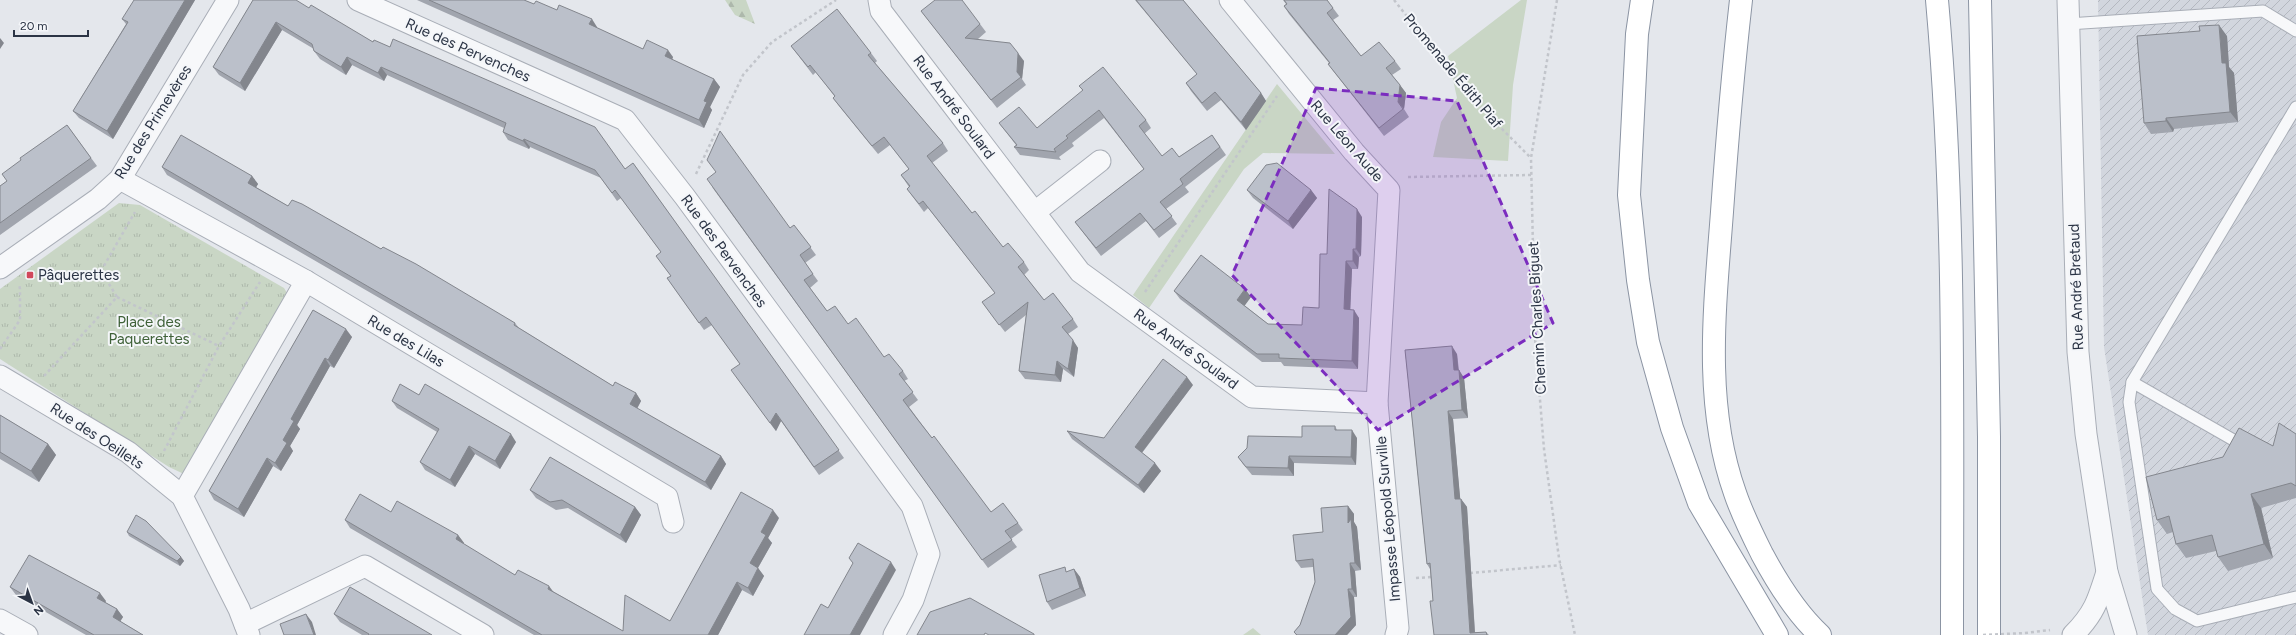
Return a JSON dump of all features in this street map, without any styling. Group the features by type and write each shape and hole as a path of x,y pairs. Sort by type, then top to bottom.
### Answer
{"highway":[{"path":"1642,0 1637,34 1629,195 1638,280 1648,342 1672,428 1699,503 1777,635"},
{"path":"1741,0 1734,63 1715,310 1715,400 1723,448 1734,493 1750,531 1769,567 1791,601 1820,635"},
{"path":"1937,0 1947,148 1951,267 1952,635"},
{"path":"1980,0 1989,437 1989,635"}],"street":[{"name":"Rue des Primevères","path":"5,264 98,199 120,179 228,0"},
{"name":"Rue des Pervenches","path":"358,0 625,120 685,197 912,506 929,554 913,600 894,635"},
{"name":"Rue André Soulard","path":"879,0 881,11 1080,272 1252,398 1377,403"},
{"name":"Rue Léon Aude","path":"1230,0 1354,152 1379,177 1389,190 1377,403"},
{"name":"Rue André Bretaud","path":"2068,0 2078,352 2086,434 2107,572 2126,635"},
{"path":"1035,212 1100,161"},
{"name":"Rue des Lilas","path":"120,179 306,281 667,497 673,522"},
{"path":"182,496 306,281"},
{"name":"Rue des Oeillets","path":"0,376 128,452 182,496 247,630"},
{"name":"Impasse Léopold Surville","path":"1377,403 1398,628 1396,635"},
{"path":"247,630 365,566 483,635"},
{"name":"Rue André Bretaud","path":"2072,635 2088,620 2097,604 2107,572"},
{"path":"0,620 27,635"}],"lane":[{"path":"2068,24 2263,11 2296,31"},
{"path":"2294,600 2197,621 2175,609 2157,589 2134,445 2129,402 2132,382 2296,107"},
{"path":"2132,382 2237,442"}],"path":[{"path":"685,197 743,75 772,42 836,0"},
{"name":"Promenade Édith Piaf","path":"1394,0 1477,104 1531,158"},
{"name":"Chemin Charles Biguet","path":"1557,0 1531,158 1531,175 1536,346 1544,449 1561,565 1575,635"},
{"path":"1133,311 1291,75"},
{"path":"1379,177 1531,175"},
{"path":"147,194 101,271 117,298 219,346"},
{"path":"153,473 219,346 272,263"},
{"path":"0,349 20,320 20,289 5,264"},
{"path":"30,393 117,298"},
{"path":"1465,574 1561,565"},
{"path":"1393,580 1441,576"},
{"path":"1983,635 2025,633"}],"highlighted area":[{"path":"1316,88 1457,101 1553,323 1378,430 1232,275"}],"shaded area":[{"path":"2098,0 2296,0 2296,635 2148,635 2104,347"}],"green space":[{"path":"725,0 746,0 755,24 735,15"},
{"path":"1521,0 1527,0 1513,85 1508,161 1433,157 1441,122 1457,98 1448,56"},
{"path":"1277,84 1335,154 1263,153 1244,169 1149,308 1133,295"},
{"name":"Place des Paquerettes","path":"119,203 140,205 284,288 290,298 186,475 169,467 0,359 0,289"},
{"path":"1253,628 1261,635 1243,635"}],"building":[{"path":"134,0 185,0 107,131 73,111 128,22 122,19"},
{"path":"253,0 296,0 309,8 311,5 373,42 374,40 390,47 393,39 595,127 625,169 633,163 839,450 814,467 776,413 770,423 731,370 740,364 706,317 699,323 667,278 671,276 656,256 661,252 615,190 612,193 595,170 524,139 523,141 503,132 506,123 381,67 378,73 347,57 341,67 314,51 312,44 276,22 240,83 213,67"},
{"path":"429,0 524,0 534,4 536,1 557,10 559,5 592,19 589,24 643,49 647,40 668,50 665,56 714,79 704,101 707,102 699,120"},
{"path":"935,0 962,0 980,24 965,38 1010,43 1018,53 1017,72 1021,77 991,100 921,11"},
{"path":"1136,0 1183,0 1261,93 1241,122 1215,92 1202,103 1186,83 1197,74"},
{"path":"1284,0 1327,0 1333,8 1327,13 1361,56 1379,42 1395,61 1386,68 1400,85 1398,102 1403,109 1379,128 1328,64 1330,63 1284,6 1287,4"},
{"path":"837,9 871,53 868,55 943,143 927,156 972,213 975,211 1003,247 1008,243 1024,262 1018,267 1044,300 1053,293 1073,319 1062,327 1073,340 1068,369 1057,361 1055,375 1019,371 1028,302 999,325 982,302 995,293 923,201 919,204 907,189 910,186 901,175 909,169 884,137 872,146 833,98 835,96 810,65 808,67 791,46"},
{"path":"2219,25 2222,63 2226,63 2230,112 2166,118 2166,121 2144,123 2137,36 2200,31 2199,26"},
{"path":"1103,67 1146,120 1139,126 1162,156 1172,148 1179,157 1212,135 1220,147 1180,179 1183,184 1160,202 1172,216 1154,230 1140,213 1096,248 1075,222 1144,169 1099,110 1066,136 1068,138 1054,149 1056,152 1014,147 1017,145 999,123 1019,107 1037,128 1083,90 1079,86"},
{"path":"67,125 91,158 0,223 0,186 7,181 2,174 21,160 20,158"},
{"path":"720,131 790,228 794,225 811,247 800,255 813,274 804,280 827,311 835,306 848,324 856,318 884,357 889,354 903,371 899,374 913,392 903,400 918,420 932,438 934,436 991,512 1003,503 1018,523 1005,531 1012,540 982,560 707,179 716,172 707,160"},
{"path":"181,135 252,176 248,183 288,206 292,200 302,204 381,249 383,247 416,264 515,323 514,325 613,386 615,382 636,393 630,404 721,456 705,482 162,167"},
{"path":"1277,163 1311,190 1288,221 1247,190 1266,165"},
{"path":"1329,189 1357,209 1356,249 1353,249 1353,261 1346,261 1344,309 1354,310 1352,361 1279,358 1279,354 1257,354 1174,291 1201,255 1245,289 1237,300 1268,324 1302,325 1303,307 1319,308 1320,254 1327,254"},
{"path":"313,310 346,329 328,360 325,358 291,419 294,421 283,440 287,443 275,463 267,458 238,509 209,491"},
{"path":"1452,346 1454,370 1459,370 1462,410 1448,411 1455,499 1461,499 1470,633 1486,632 1487,635 1434,635 1430,601 1433,601 1430,563 1427,564 1405,350"},
{"path":"1163,359 1187,377 1135,447 1155,463 1138,485 1067,431 1104,438"},
{"path":"400,384 419,395 425,384 511,434 495,461 469,446 450,480 420,462 439,429 392,401"},
{"path":"0,415 48,444 31,471 0,452"},
{"path":"2279,423 2296,434 2296,486 2291,483 2251,494 2264,544 2218,557 2212,535 2176,544 2169,516 2157,520 2146,477 2223,457 2239,428 2273,446"},
{"path":"1302,426 1335,426 1335,430 1352,430 1351,457 1289,456 1288,468 1246,467 1238,457 1247,448 1248,436 1302,437"},
{"path":"550,457 635,507 620,535 562,500 550,502 530,490"},
{"path":"741,492 773,510 761,532 766,535 750,563 758,568 748,588 737,582 708,635 542,635 345,520 360,494 391,512 397,501 458,535 456,539 515,575 518,570 549,586 548,589 623,631 625,595 670,621"},
{"path":"1348,506 1348,523 1351,519 1355,563 1350,563 1352,589 1348,589 1351,617 1335,635 1297,635 1294,632 1300,625 1315,582 1313,559 1296,561 1293,535 1323,532 1321,508"},
{"path":"136,515 146,521 181,557 177,561 127,532"},
{"path":"858,543 891,562 850,635 804,635 821,604 828,608 853,563 849,558"},
{"path":"29,555 100,593 97,598 117,609 113,617 143,635 94,635 10,587"},
{"path":"1065,567 1066,572 1074,569 1080,588 1047,602 1039,575"},
{"path":"350,587 432,635 368,635 369,634 334,614"},
{"path":"970,598 1034,635 989,635 985,633 984,635 917,635 930,612"},
{"path":"306,614 314,635 284,635 280,624"}],"place":[{"name":"Pâquerettes","path":"30,275"}]}
